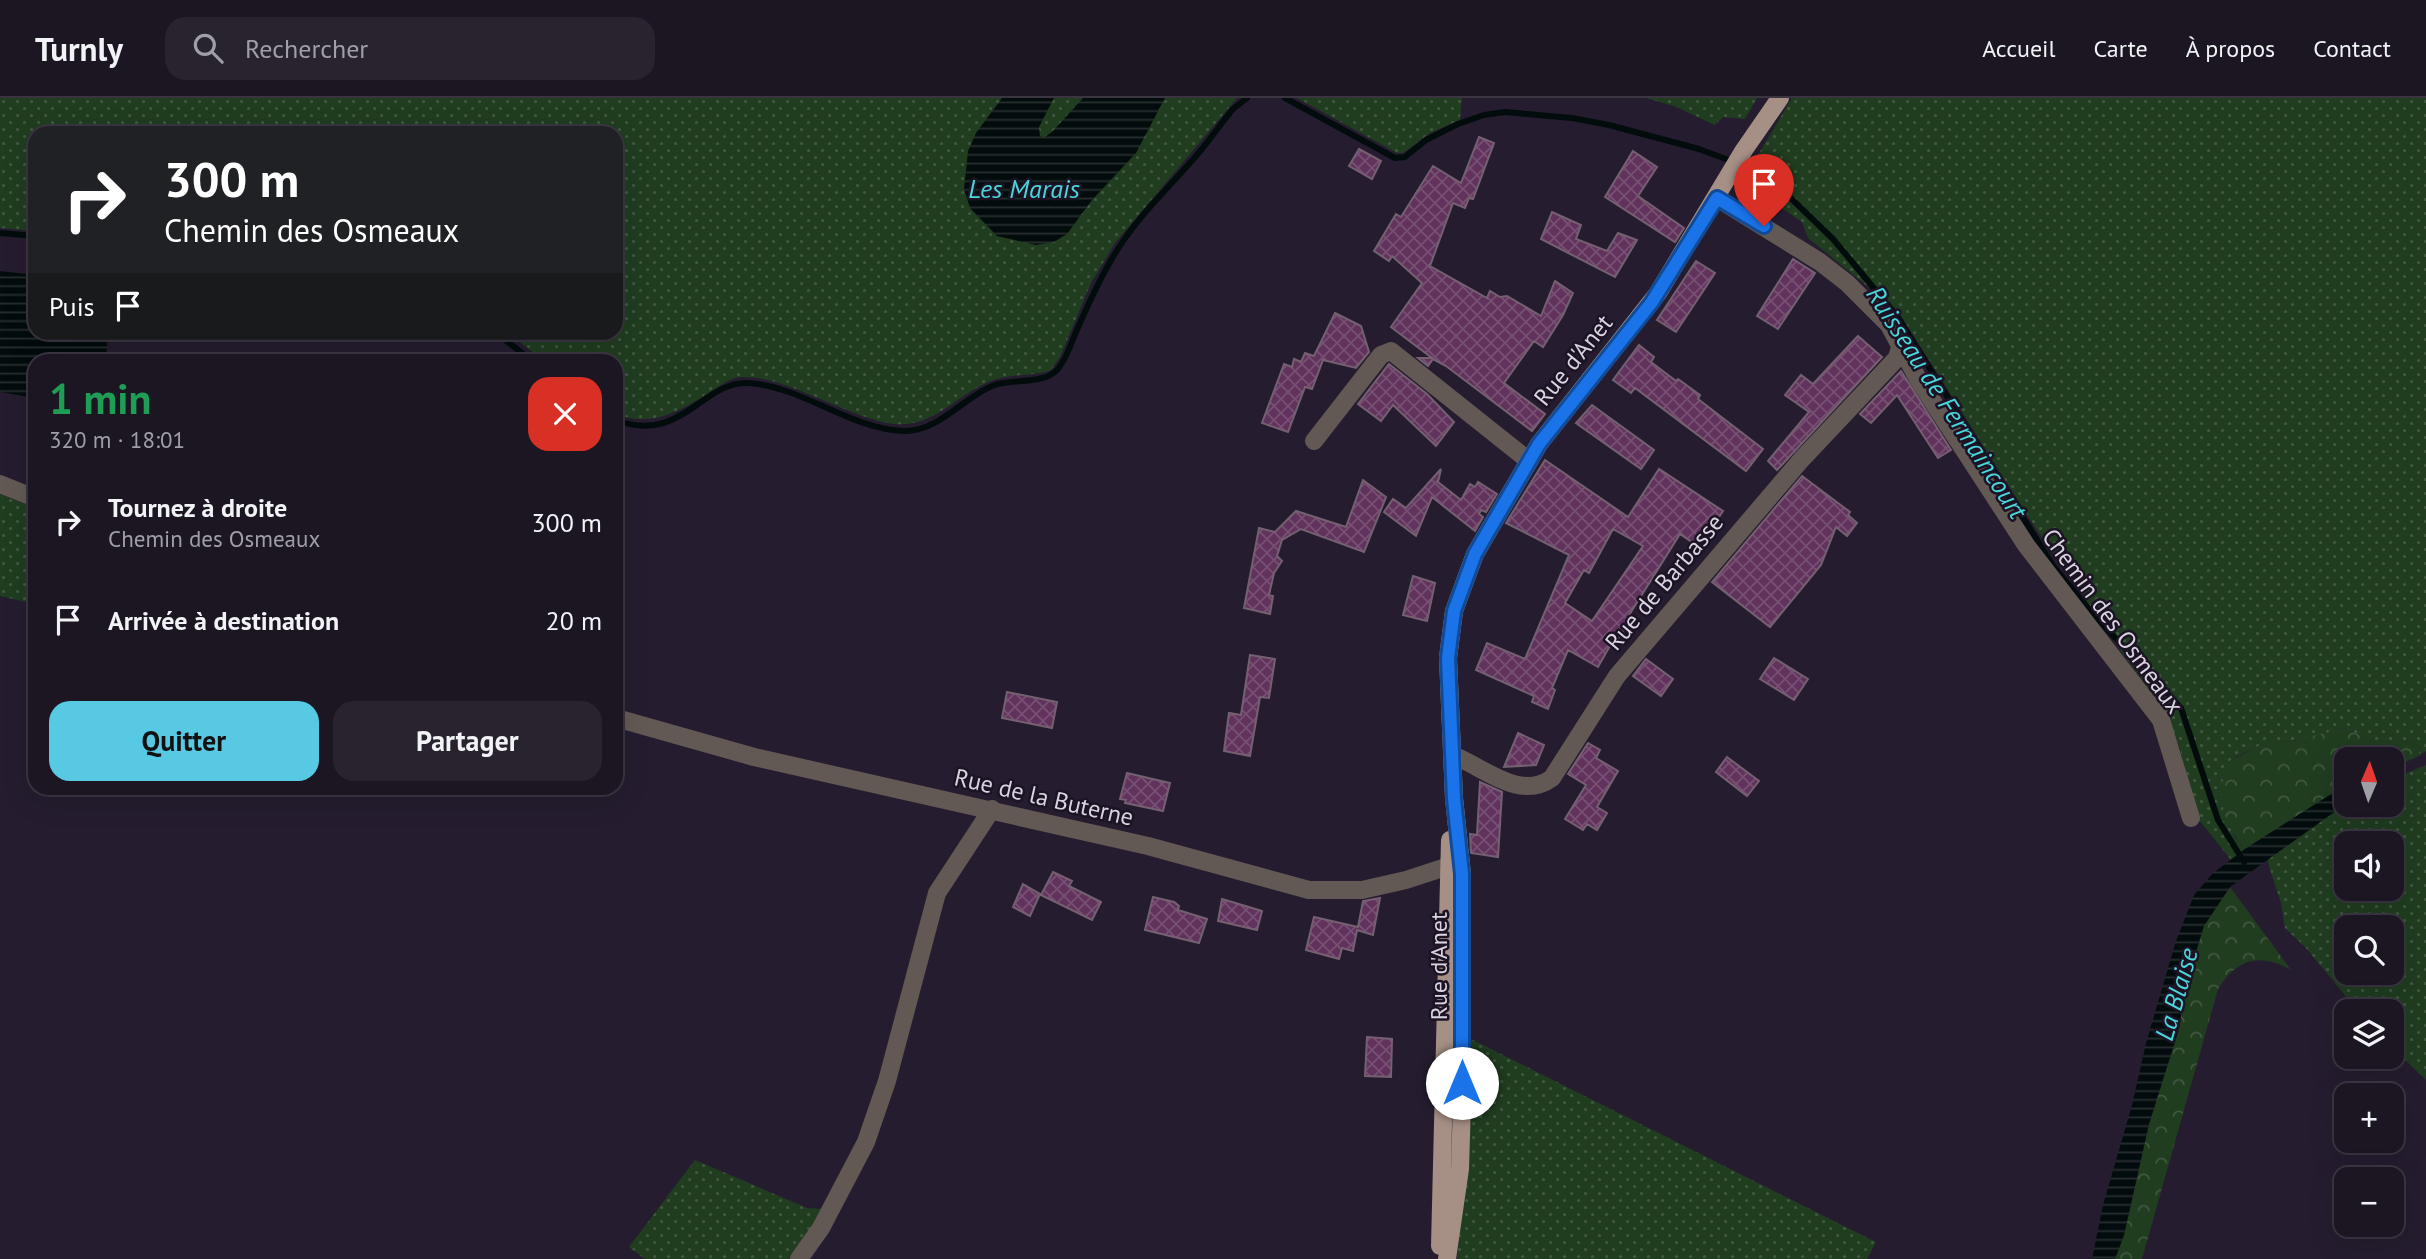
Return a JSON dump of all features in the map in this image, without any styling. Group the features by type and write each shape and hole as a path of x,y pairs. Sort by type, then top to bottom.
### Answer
{"main road":[{"name":"Rue d'Anet","path":"1447,1259 1460,1169 1454,799 1448,658 1454,611 1475,554 1547,431 1658,293 1744,150 1780,98"},
{"name":"Rue d'Anet","path":"1439,1259 1455,864"}],"street":[{"name":"Chemin des Osmeaux","path":"1717,198 1782,236 1847,283 1889,325 1900,347 2026,545 2161,720 2190,817"},
{"name":"Rue de Barbasse","path":"1452,755 1518,786 1534,787 1552,778 1618,676 1783,480 1897,358 1900,347"},
{"path":"1314,441 1381,355 1391,351 1529,461"},
{"path":"0,484 28,495"},
{"name":"Rue de la Buterne","path":"623,720 754,757 1148,846 1309,890 1362,890 1455,864"},
{"path":"799,1259 821,1228 866,1142 887,1082 927,921 937,893 950,869 992,810"}],"green space":[{"path":"0,98 1237,98 1115,243 1091,283 1060,357 1051,370 994,380 935,415 909,424 876,420 797,389 759,378 742,377 727,381 691,404 667,415 630,418 623,416 623,354 535,354 517,340 623,340 623,126 28,126 28,230 0,228"},
{"path":"1297,98 1462,98 1460,120 1430,133 1403,153 1397,153"},
{"path":"1646,98 1757,98 1745,119 1723,117 1715,125 1674,106"},
{"path":"1792,98 2426,98 2426,751 2419,756 2418,746 2412,742 2374,742 2345,728 2265,745 2242,754 2230,761 2234,836 2245,849 2232,861 2199,820 2180,749 2168,719 2036,529 1898,311 1808,238 1802,222 1776,204 1766,209 1739,187"},
{"path":"0,494 28,505 28,602 0,596"},
{"path":"2345,728 2374,742 2412,742 2418,746 2419,756 2404,763 2404,747 2334,747 2334,792 2245,849 2226,818 2221,796 2230,761 2262,744 2292,741"},
{"path":"2426,765 2426,1080 2404,1059 2404,999 2348,999 2337,985 2404,985 2404,915 2334,915 2334,982 2285,928 2268,856 2334,812 2334,817 2404,817 2404,774"},
{"path":"2230,887 2291,970 2269,961 2250,962 2233,971 2218,989 2142,1259 2115,1259 2124,1235 2149,1124 2179,1029 2185,988 2203,926"},
{"path":"1469,1038 1876,1242 1867,1259 1457,1259 1468,1143"},
{"path":"695,1160 807,1208 827,1206 792,1259 645,1259 629,1247"}],"water":[{"name":"Les Marais","path":"1002,98 1054,98 1039,127 1040,136 1043,138 1052,132 1083,98 1165,98 1136,153 1092,200 1067,234 1054,242 1036,245 997,236 970,208 964,189 968,151 976,133"},
{"path":"0,271 28,274 28,340 107,340 106,354 28,354 28,397 0,392"},
{"name":"La Blaise","path":"2334,792 2334,812 2230,887 2204,926 2185,988 2179,1029 2149,1124 2124,1235 2115,1259 2092,1259 2103,1205 2176,941 2194,895 2213,873 2245,849"}],"building":[{"path":"1479,137 1494,143 1473,199 1469,198 1465,208 1453,203 1430,266 1487,298 1490,291 1500,297 1507,296 1541,316 1555,281 1573,293 1543,347 1534,341 1504,383 1545,414 1532,431 1446,366 1433,359 1428,366 1418,358 1432,358 1391,327 1422,283 1392,256 1389,261 1374,251 1396,214 1401,217 1433,166 1461,183"},
{"path":"1359,149 1381,161 1372,179 1349,166"},
{"path":"1633,151 1657,167 1638,196 1684,228 1675,242 1605,197"},
{"path":"1552,212 1581,225 1576,239 1607,251 1618,233 1637,240 1615,277 1541,239"},
{"path":"1793,259 1815,273 1778,329 1757,316"},
{"path":"1696,261 1715,273 1676,332 1657,320"},
{"path":"1335,313 1361,326 1369,352 1356,368 1323,360 1312,389 1305,387 1288,432 1262,423 1284,364 1292,367 1294,359 1301,362 1305,353 1314,356"},
{"path":"1858,336 1882,357 1777,470 1768,461 1809,412 1785,395 1801,375 1813,384"},
{"path":"1639,345 1654,357 1651,362 1700,395 1698,399 1763,449 1746,471 1635,388 1631,393 1613,380"},
{"path":"1389,364 1427,394 1454,422 1436,446 1393,405 1381,421 1358,404"},
{"path":"1901,371 1951,450 1938,458 1897,395 1871,423 1860,414"},
{"path":"1592,405 1654,450 1641,469 1576,423"},
{"path":"1545,460 1628,517 1659,469 1723,511 1699,547 1680,534 1626,620 1629,622 1618,639 1615,637 1598,667 1568,650 1552,688 1555,690 1548,709 1532,702 1534,696 1476,670 1487,643 1525,659 1569,555 1506,523","holes":["1613,529 1643,546 1592,621 1565,603 1584,570 1589,573"]},
{"path":"1441,469 1438,482 1461,500 1470,484 1475,487 1478,482 1497,494 1486,512 1481,510 1479,514 1483,517 1475,531 1432,497 1416,536 1384,512 1393,499 1406,508"},
{"path":"1802,476 1850,512 1848,515 1857,523 1847,536 1836,527 1821,565 1770,627 1712,582"},
{"path":"1363,480 1386,497 1364,552 1301,529 1282,540 1277,556 1282,561 1274,573 1269,595 1273,596 1270,614 1244,608 1259,528 1275,532 1296,511 1346,527"},
{"path":"1413,576 1435,583 1427,621 1403,615"},
{"path":"1250,655 1275,659 1269,698 1260,697 1250,756 1224,751 1229,713 1241,715"},
{"path":"1774,658 1808,679 1794,700 1760,679"},
{"path":"1646,659 1673,679 1661,696 1633,676"},
{"path":"1007,692 1057,702 1052,728 1002,718"},
{"path":"1518,733 1544,745 1536,765 1504,767"},
{"path":"1588,743 1600,750 1596,758 1618,771 1597,807 1607,813 1597,830 1587,824 1583,830 1565,819 1586,785 1568,774"},
{"path":"1727,757 1759,781 1747,796 1716,772"},
{"path":"1127,773 1170,783 1163,811 1125,803 1126,800 1120,799"},
{"path":"1480,782 1502,792 1498,857 1471,853 1470,834 1477,835"},
{"path":"1053,872 1072,881 1069,886 1101,902 1092,920 1041,895"},
{"path":"1023,884 1040,894 1030,916 1013,907"},
{"path":"1153,897 1174,902 1179,906 1178,910 1207,919 1199,943 1145,930"},
{"path":"1380,898 1373,935 1357,930 1353,951 1342,948 1339,959 1306,950 1314,917 1358,927 1363,901"},
{"path":"1222,899 1262,911 1257,930 1218,921"},
{"path":"1367,1037 1392,1039 1391,1077 1365,1076"}],"waterway":[{"name":"Ruisseau de Fermaincourt","path":"623,422 638,426 658,424 674,419 717,391 748,383 787,391 864,423 904,431 916,430 939,420 992,386 1051,375 1063,362 1099,281 1125,238 1233,109 1247,98"},
{"name":"Ruisseau de Fermaincourt","path":"1285,98 1395,158 1405,157 1426,140 1458,124 1484,115 1505,112 1572,118 1609,125 1699,149 1753,169 1776,184 1833,239 1897,316 2054,567 2093,614 2181,708 2218,820 2244,862"},
{"name":"Ruisseau de Fermaincourt","path":"0,233 28,235"},
{"name":"Ruisseau de Fermaincourt","path":"505,340 523,354"}],"route":[{"path":"1462,1083 1462,874 1454,799 1448,658 1454,611 1465,577 1501,507 1547,431 1652,302 1690,246 1717,198 1764,226"}]}
